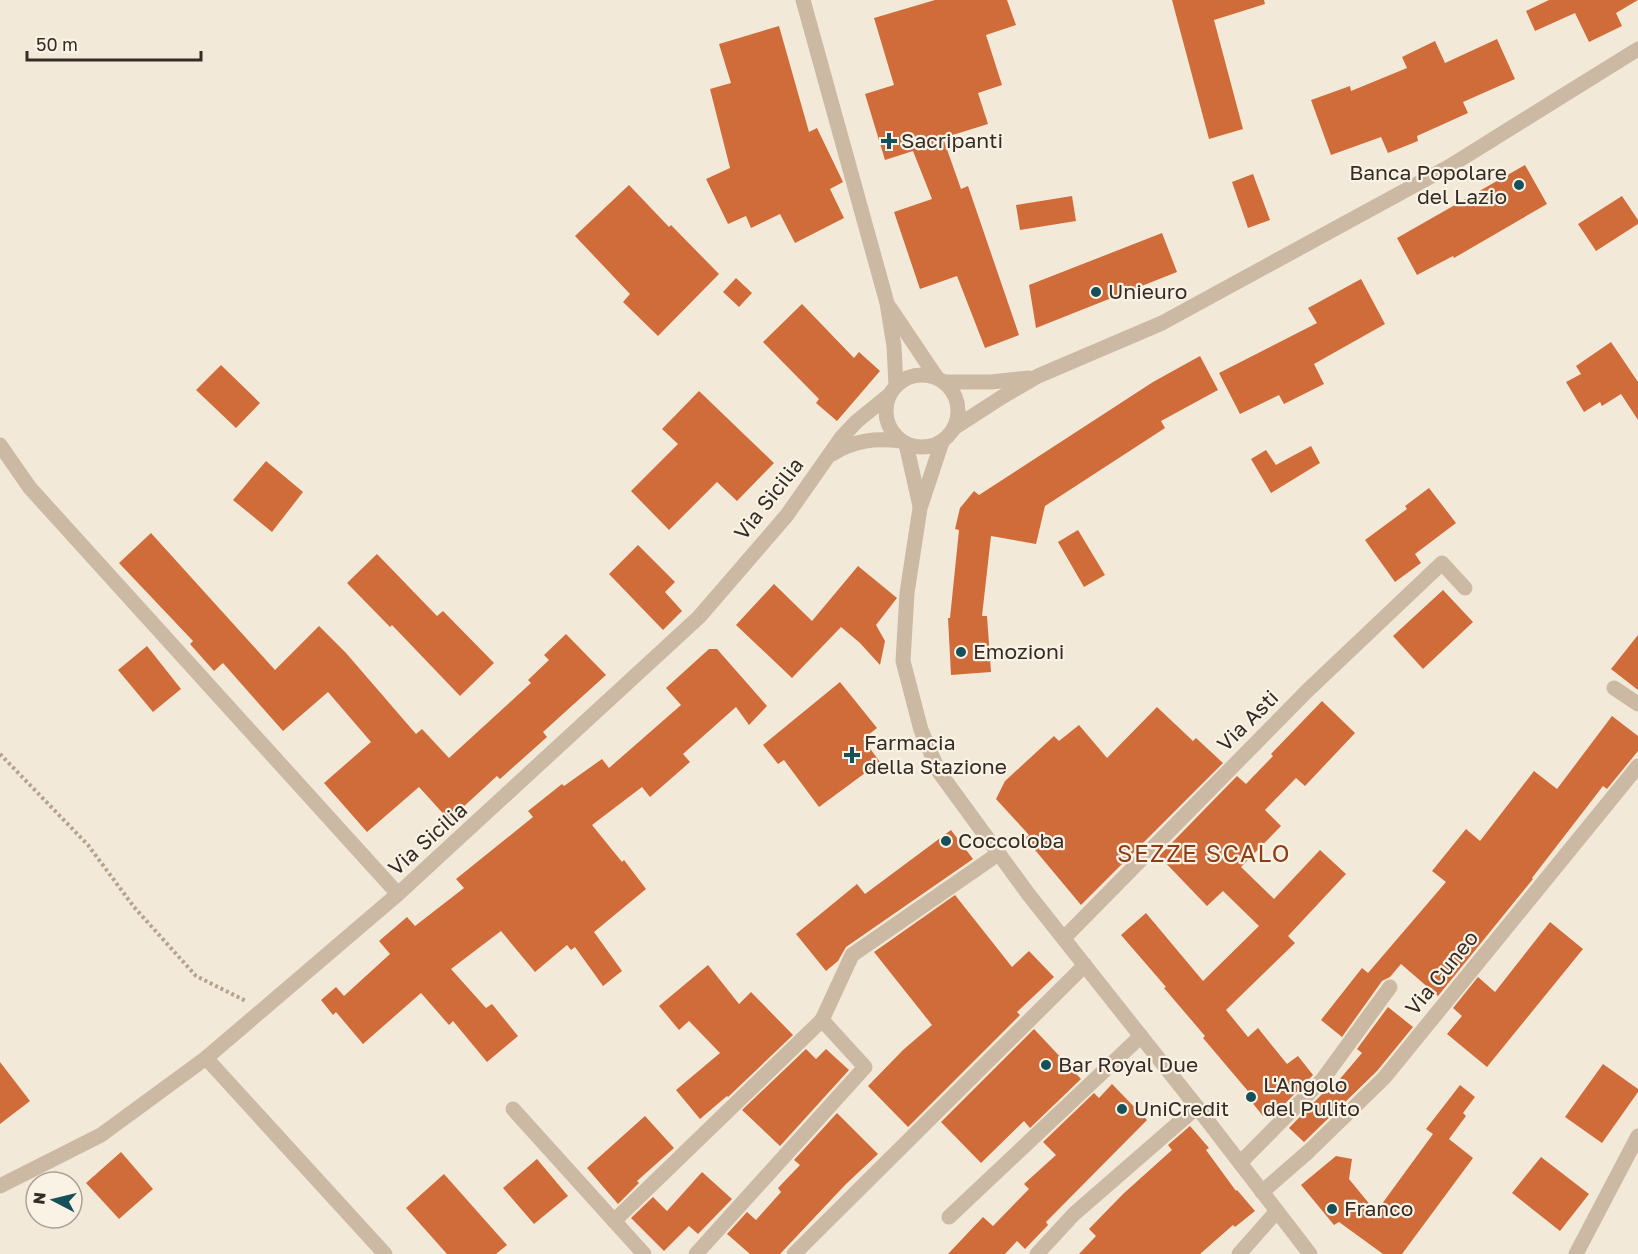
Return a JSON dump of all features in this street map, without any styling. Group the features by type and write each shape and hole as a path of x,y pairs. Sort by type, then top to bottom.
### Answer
{"street":[{"path":"802,0 887,303 894,346 893,390 886,405 888,425 903,443 920,508"},
{"path":"1310,1254 998,854 939,772 921,730 903,662 907,593 920,508 942,442 954,429 1002,397 1038,376 1162,322 1450,166 1638,49"},
{"path":"887,303 940,380 956,399 958,409 954,429"},
{"path":"893,390 912,376 925,375 940,380 991,382 1038,376"},
{"name":"Via Sicilia","path":"0,1186 101,1135 206,1058 398,894 699,617 787,515 827,457 856,422 893,390"},
{"name":"Via Sicilia","path":"827,457 857,441 879,439 903,443"},
{"path":"903,443 924,448 942,442"},
{"path":"0,445 30,488 398,894"},
{"name":"Via Asti","path":"1064,938 1307,691 1442,563 1465,588"},
{"path":"1614,688 1638,704"},
{"name":"Via Cuneo","path":"1262,1192 1309,1151 1384,1078 1638,766"},
{"path":"614,1221 822,1020 852,955 998,854"},
{"path":"794,1254 1085,965"},
{"path":"1240,1164 1323,1079 1390,987"},
{"path":"696,1254 865,1067 822,1020"},
{"path":"949,1217 1141,1036"},
{"path":"206,1058 385,1254"},
{"path":"1037,1254 1074,1214 1197,1107"},
{"path":"513,1109 644,1254"},
{"path":"1576,1254 1638,1136"},
{"path":"1239,1254 1276,1211"}],"path":[{"path":"0,754 88,845 135,906 196,976 263,1010"}],"building":[{"path":"935,0 1007,0 1016,25 986,35 1002,85 978,93 988,124 943,138 961,189 968,186 1019,335 985,348 957,276 920,289 894,212 932,199 913,151 885,160 865,94 894,85 874,18"},
{"path":"1172,0 1264,0 1265,4 1214,20 1243,129 1209,139"},
{"path":"1549,0 1638,0 1616,13 1622,26 1589,42 1575,13 1535,31 1526,11"},
{"path":"779,26 809,132 817,128 843,182 830,189 844,218 795,243 780,214 751,228 746,216 728,224 706,179 730,168 710,89 731,83 719,44"},
{"path":"1497,39 1515,79 1463,102 1468,113 1417,136 1418,141 1388,153 1381,137 1331,155 1311,100 1350,86 1351,91 1407,68 1402,57 1435,41 1445,63"},
{"path":"1525,165 1547,204 1454,258 1453,256 1417,275 1397,238"},
{"path":"1253,174 1270,220 1248,228 1232,182"},
{"path":"629,185 719,274 658,336 623,302 630,294 575,236"},
{"path":"1072,196 1076,221 1020,230 1016,205"},
{"path":"1622,196 1638,220 1638,224 1596,251 1578,224"},
{"path":"1162,233 1177,272 1036,328 1029,285"},
{"path":"736,278 752,293 739,307 723,292"},
{"path":"1361,279 1385,324 1314,364 1324,384 1284,404 1279,395 1240,414 1219,373 1317,323 1308,308"},
{"path":"802,304 854,358 859,352 880,371 837,421 816,403 819,399 763,342"},
{"path":"1611,342 1638,382 1638,420 1621,394 1602,406 1600,402 1584,412 1566,382 1581,374 1576,366"},
{"path":"1200,356 1218,390 1161,421 1165,428 1045,506 1036,544 991,536 982,616 987,616 991,672 951,675 948,618 950,618 959,530 955,529 960,508 974,491 979,495 1153,382"},
{"path":"221,365 260,403 236,428 196,390"},
{"path":"699,391 774,463 737,501 717,482 669,530 631,491 678,444 662,429"},
{"path":"1311,446 1320,463 1271,493 1251,459 1266,450 1276,465"},
{"path":"266,461 303,492 272,532 233,500"},
{"path":"1429,488 1456,523 1415,554 1421,563 1395,582 1365,540 1407,509 1405,506"},
{"path":"1078,530 1105,575 1084,587 1058,542"},
{"path":"151,533 275,670 319,626 346,653 416,734 422,729 449,758 531,683 528,680 549,660 544,655 566,634 606,675 543,732 547,737 500,779 497,776 449,820 419,787 367,832 324,783 371,742 328,692 283,731 223,663 214,671 190,644 193,641 119,563"},
{"path":"638,545 675,582 665,592 682,611 663,630 609,574"},
{"path":"377,554 437,616 443,611 494,663 460,696 392,625 390,627 347,583"},
{"path":"858,566 897,598 876,625 885,641 880,665 841,627 792,678 736,625 774,584 812,621"},
{"path":"1443,590 1473,622 1423,669 1393,636"},
{"path":"1638,635 1638,690 1611,669"},
{"path":"147,646 181,689 153,712 118,670"},
{"path":"709,649 717,649 767,706 749,725 736,707 683,754 690,762 650,797 642,787 592,825 622,862 624,860 646,889 594,932 622,971 603,986 575,947 571,950 567,945 535,972 501,931 451,969 486,1008 492,1004 518,1036 487,1062 453,1021 449,1025 421,993 363,1044 336,1012 333,1015 321,1000 336,987 344,996 390,954 379,941 407,917 415,926 464,888 456,879 533,817 528,811 562,784 564,786 602,759 609,768 681,705 666,688"},
{"path":"840,682 877,728 863,739 880,762 819,807 784,760 778,764 763,745"},
{"path":"1322,701 1355,733 1305,786 1296,778 1265,810 1281,826 1241,867 1274,899 1320,850 1346,874 1288,936 1295,943 1226,1010 1248,1037 1258,1028 1287,1064 1298,1056 1313,1075 1275,1114 1271,1110 1263,1116 1250,1100 1253,1097 1203,1038 1205,1036 1164,988 1166,987 1121,935 1146,913 1203,981 1259,926 1223,891 1207,906 1159,856 1237,776 1246,784 1273,756 1271,754"},
{"path":"1157,707 1193,741 1196,738 1223,763 1081,905 1025,838 1029,835 996,799 1005,781 1054,736 1059,741 1079,725 1107,758"},
{"path":"1612,716 1638,736 1638,751 1607,789 1603,786 1533,879 1438,996 1401,964 1390,977 1382,981 1342,1037 1321,1020 1362,968 1368,973 1446,882 1432,871 1466,829 1480,841 1534,771 1557,789"},
{"path":"951,830 973,859 846,947 838,961 826,971 796,934 857,884 865,894"},
{"path":"955,895 1012,967 1029,951 1054,977 1017,1012 1020,1015 908,1127 868,1086 903,1050 932,1025 874,952"},
{"path":"1550,922 1583,949 1487,1067 1447,1034 1462,1016 1453,1008 1478,977 1495,992"},
{"path":"708,965 739,1004 751,992 793,1035 728,1097 700,1119 676,1090 720,1053 689,1021 679,1030 659,1006"},
{"path":"1388,1007 1413,1027 1377,1071 1304,1142 1289,1128 1325,1091 1327,1094 1362,1053 1357,1049"},
{"path":"1034,1029 1081,1079 1030,1128 1024,1121 981,1163 941,1122"},
{"path":"806,1049 816,1059 826,1049 849,1070 780,1146 742,1110"},
{"path":"0,1062 30,1101 0,1124"},
{"path":"1603,1064 1638,1089 1638,1092 1602,1143 1565,1117"},
{"path":"1112,1084 1147,1120 1046,1222 1048,1225 1025,1249 1017,1241 1005,1254 948,1254 983,1217 993,1226 1029,1189 1024,1184 1056,1155 1043,1142 1094,1093 1099,1098"},
{"path":"1460,1085 1475,1097 1463,1113 1466,1116 1449,1139 1473,1158 1402,1254 1383,1254 1339,1222 1334,1225 1301,1185 1336,1156 1352,1159 1349,1179 1376,1212 1433,1134 1426,1129"},
{"path":"837,1113 878,1154 846,1184 780,1254 750,1254 727,1234 747,1212 756,1220 781,1192 778,1188 800,1165 794,1160"},
{"path":"645,1116 674,1148 637,1181 639,1183 618,1204 587,1168"},
{"path":"1190,1126 1209,1148 1206,1150 1236,1191 1255,1211 1235,1227 1233,1225 1200,1254 1079,1254 1096,1236 1089,1229 1123,1194 1172,1150 1168,1145"},
{"path":"121,1152 153,1189 119,1219 86,1183"},
{"path":"1541,1157 1589,1194 1560,1231 1512,1193"},
{"path":"537,1159 568,1196 534,1224 503,1188"},
{"path":"702,1172 732,1199 698,1234 689,1226 664,1251 631,1218 653,1197 667,1211"},
{"path":"444,1174 507,1245 496,1254 447,1254 406,1208"}],"place":[{"name":"Sacripanti","path":"889,141"},
{"name":"Banca Popolare del Lazio","path":"1519,185"},
{"name":"Unieuro","path":"1096,292"},
{"name":"Emozioni","path":"961,652"},
{"name":"Farmacia della Stazione","path":"852,755"},
{"name":"Coccoloba","path":"946,841"},
{"name":"Bar Royal Due","path":"1046,1065"},
{"name":"L'Angolo del Pulito","path":"1251,1097"},
{"name":"UniCredit","path":"1122,1109"},
{"name":"Franco","path":"1332,1209"}],"district":[{"name":"SEZZE SCALO","path":"1204,854"}]}
